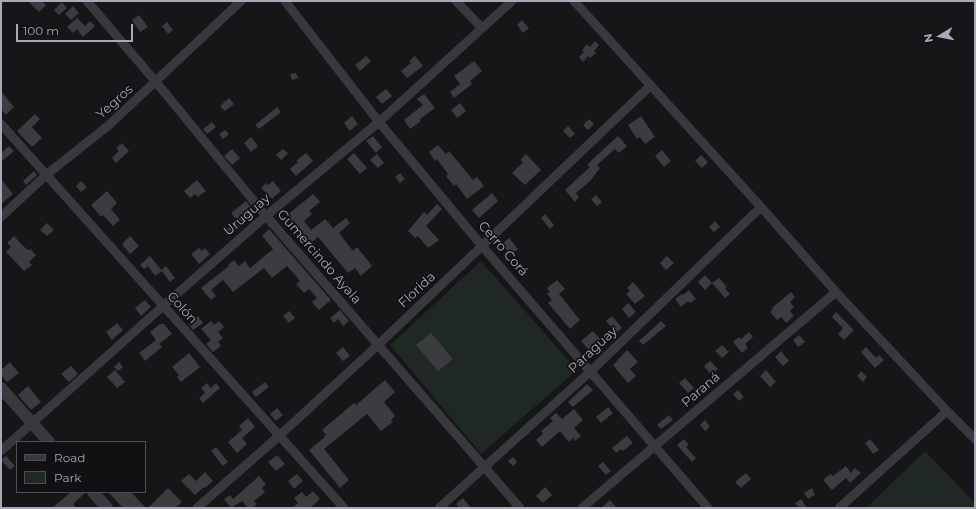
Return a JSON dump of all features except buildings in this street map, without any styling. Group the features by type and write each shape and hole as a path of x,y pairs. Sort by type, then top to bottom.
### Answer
{"street":[{"name":"Gumercindo Ayala","path":"87,1 156,82 266,216 520,508"},
{"name":"Yegros","path":"1,217 46,175 109,125 242,1"},
{"name":"Cerro Corá","path":"285,1 379,122 482,246 708,508"},
{"path":"456,1 482,28"},
{"name":"Uruguay","path":"1,451 266,216 379,122 512,1"},
{"path":"574,1 836,292 975,439"},
{"name":"Florida","path":"198,508 280,436 378,345 650,86"},
{"name":"Colón","path":"1,124 344,508"},
{"name":"Paraguay","path":"439,508 591,371 761,207"},
{"name":"Paraná","path":"582,508 836,292"},
{"path":"1,388 48,441"},
{"path":"839,508 947,411"},
{"path":"94,493 107,508"}],"green space":[{"path":"481,261 577,370 481,454 390,345"},
{"path":"925,451 975,503 975,508 866,508"}]}
